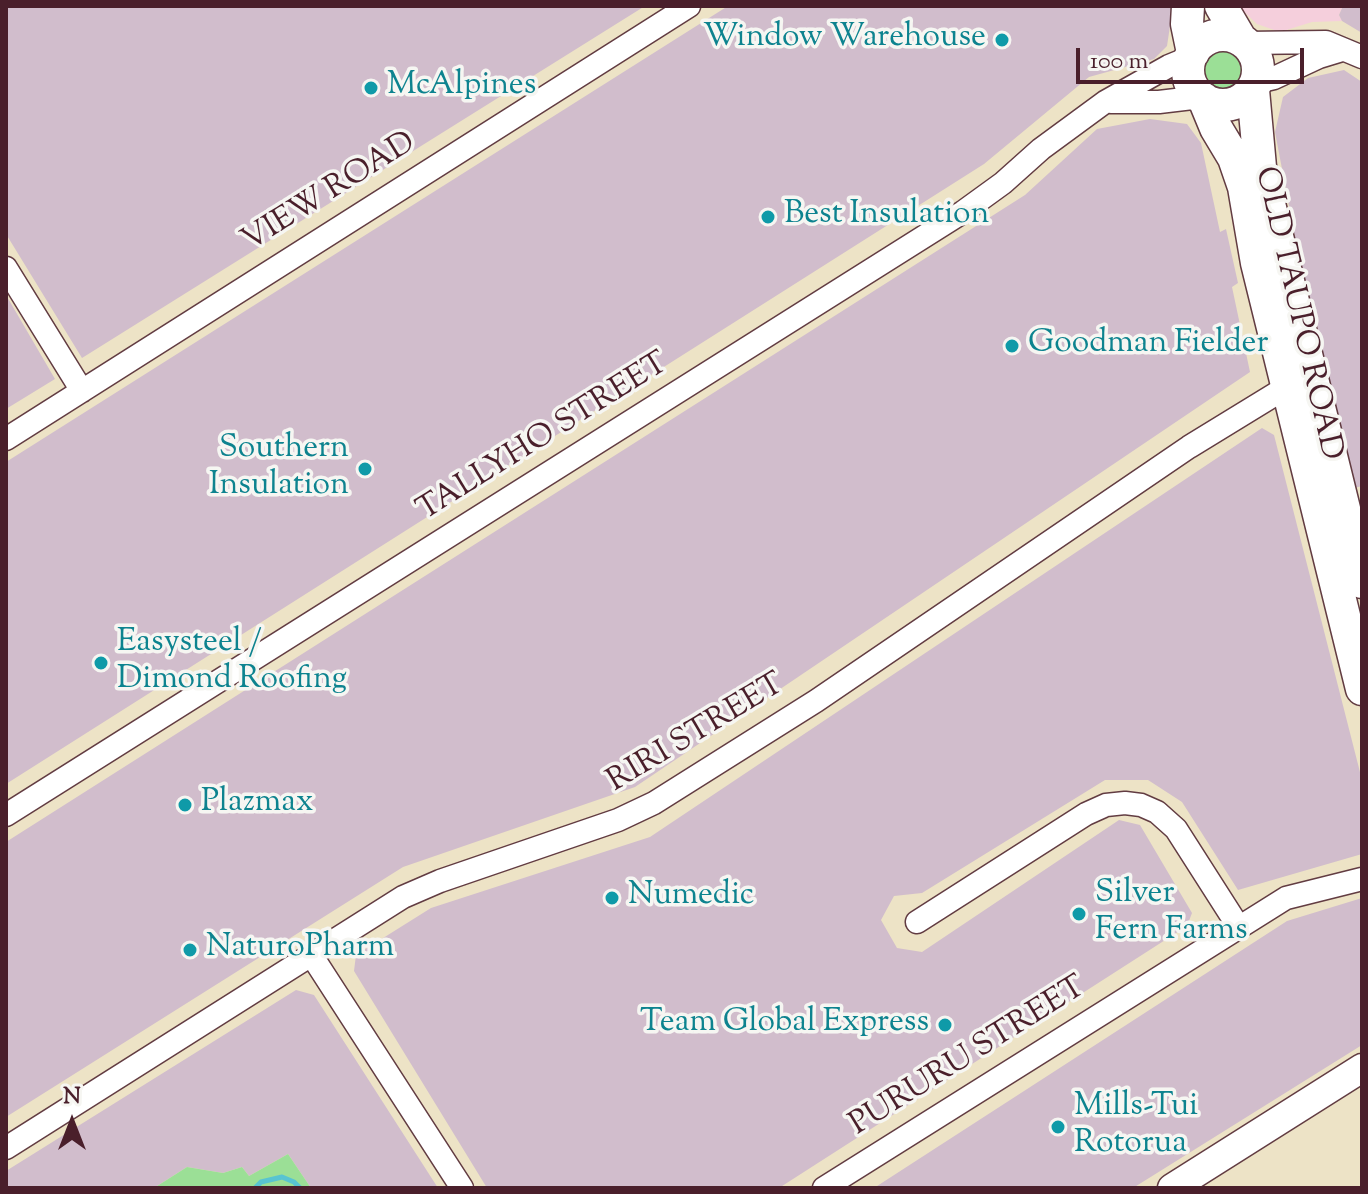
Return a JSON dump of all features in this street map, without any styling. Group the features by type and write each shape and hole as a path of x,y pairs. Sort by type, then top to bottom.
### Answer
{"highway":[{"path":"1188,6 1187,24 1192,55 1189,75 1195,91 1212,104 1230,105 1247,97 1255,86 1258,65 1252,50 1243,42 1221,6"},
{"path":"1192,55 1204,42 1218,36 1243,42"},
{"name":"OLD TAUPO ROAD","path":"1255,86 1260,167 1299,380"},
{"name":"OLD TAUPO ROAD","path":"1202,98 1239,171 1257,263 1299,380 1362,582"},
{"name":"OLD TAUPO ROAD","path":"1342,512 1362,689"}],"main road":[{"path":"1172,1188 1362,1068"}],"street":[{"name":"VIEW ROAD","path":"6,439 689,6"},
{"path":"1243,42 1326,42 1352,53"},
{"path":"1255,86 1296,66 1352,53"},
{"name":"TALLYHO STREET","path":"6,815 963,212 1105,102 1192,55"},
{"path":"1105,102 1202,98"},
{"path":"6,268 82,391"},
{"name":"RIRI STREET","path":"6,1148 403,897 440,881 618,820 654,803 804,710 1164,464 1299,380"},
{"path":"917,922 1086,814 1106,805 1125,803 1141,805 1157,812 1176,829 1238,926"},
{"name":"PURURU STREET","path":"824,1188 1286,898 1362,879"},
{"path":"312,956 462,1188"}],"shaded area":[{"path":"6,6 645,6 82,358 6,234"},
{"path":"728,6 1173,6 1167,46 1154,59 1089,77 984,164 6,784 6,462"},
{"path":"1238,6 1343,6 1339,15 1342,21 1312,22 1280,32 1257,24"},
{"path":"1343,6 1362,6 1362,33 1342,21 1339,15"},
{"path":"1344,70 1362,82 1362,486 1343,491 1275,132 1283,97 1308,78"},
{"path":"1150,119 1187,124 1201,143 1220,232 1226,229 1238,283 1232,287 1250,372 635,787 403,867 6,1117 6,842 1025,195 1097,129"},
{"path":"6,295 55,379 6,409"},
{"path":"1262,428 1274,435 1362,780 1362,854 1238,890 1182,802 1148,780 1105,780 922,893 894,896 881,920 897,948 922,952 1119,820 1140,825 1192,913 1187,926 779,1188 487,1188 354,971 356,955 431,908 650,837"},
{"path":"1362,898 1362,1045 1133,1188 874,1188 1287,921"},
{"path":"296,990 314,995 438,1188 311,1188 288,1154 249,1176 242,1167 223,1173 187,1167 154,1188 6,1188 6,1171"}],"green space":[{"path":"1222,45 1241,52 1248,71 1241,90 1222,97 1203,90 1196,71 1203,52"},
{"path":"288,1154 311,1188 154,1188 187,1167 223,1173 242,1167 249,1176"}],"waterway":[{"path":"255,1188 261,1182 282,1177 300,1188"}],"place":[{"name":"Window Warehouse","path":"1002,40"},
{"name":"McAlpines","path":"371,88"},
{"name":"Best Insulation","path":"768,217"},
{"name":"Goodman Fielder","path":"1012,346"},
{"name":"Southern Insulation","path":"365,469"},
{"name":"Easysteel / Dimond Roofing","path":"101,663"},
{"name":"Plazmax","path":"185,805"},
{"name":"Numedic","path":"612,898"},
{"name":"Silver Fern Farms","path":"1079,914"},
{"name":"NaturoPharm","path":"190,950"},
{"name":"Team Global Express","path":"945,1025"},
{"name":"Mills-Tui Rotorua","path":"1058,1127"}]}
